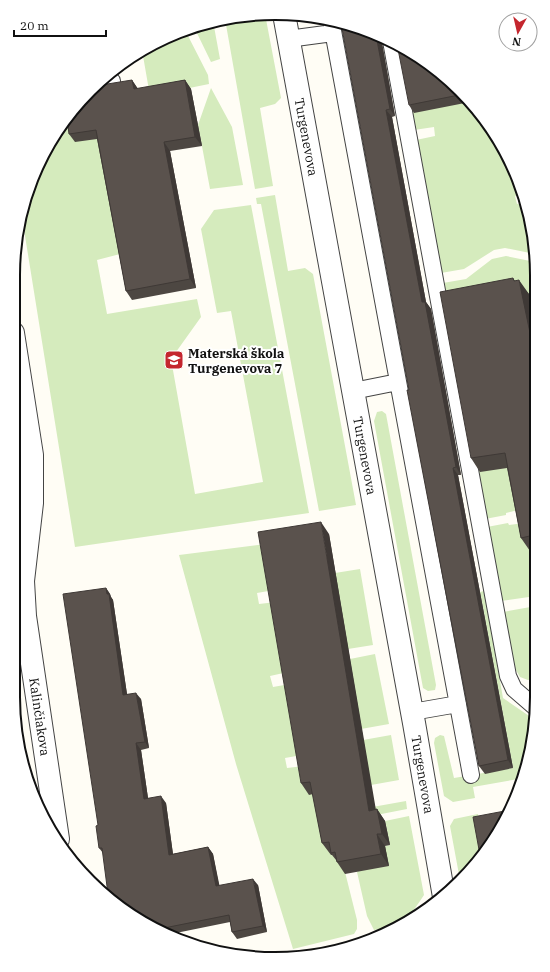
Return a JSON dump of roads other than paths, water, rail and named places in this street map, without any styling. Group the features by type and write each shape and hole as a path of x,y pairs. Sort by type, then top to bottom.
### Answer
{"street":[{"name":"Turgenevova","path":"285,21 412,712 443,889"},
{"name":"Kalinčiakova","path":"20,374 32,455 32,503 20,548 24,616 56,828"}],"lane":[{"path":"288,39 331,26"},
{"path":"332,27 471,775"},
{"path":"392,49 508,676 514,689 530,703"},
{"path":"353,391 398,382"},
{"path":"412,712 458,704"}],"place":[{"name":"Materská škola Turgenevova 7","path":"174,360"}]}
